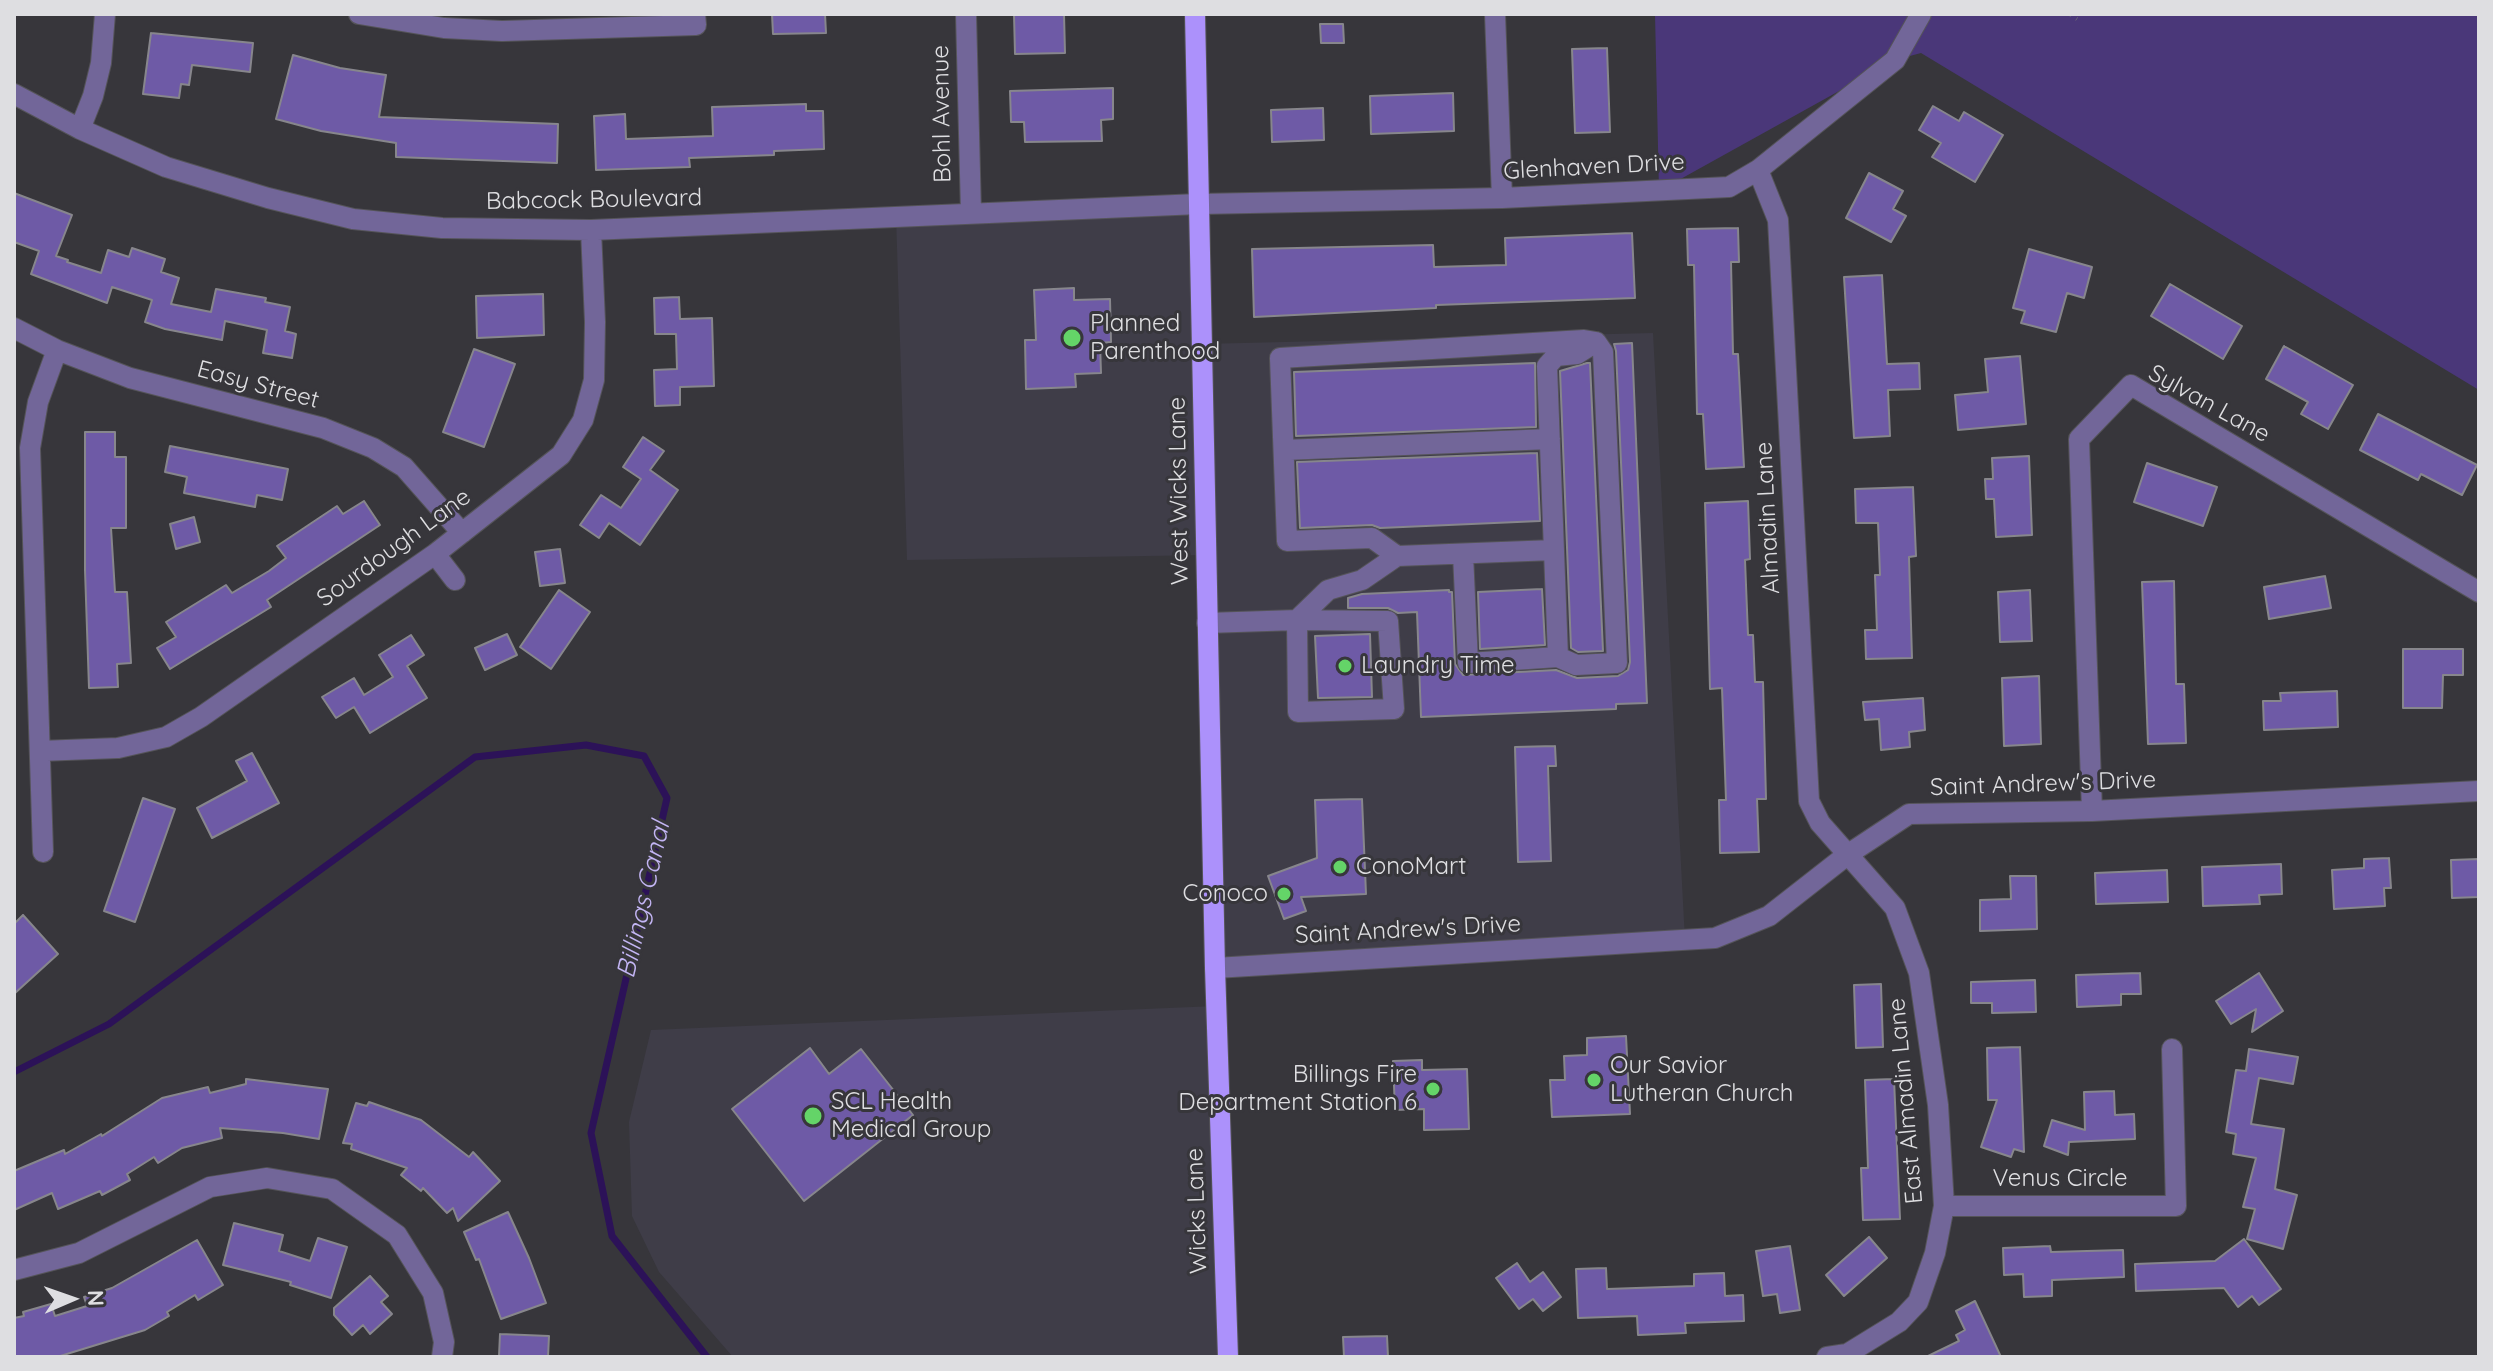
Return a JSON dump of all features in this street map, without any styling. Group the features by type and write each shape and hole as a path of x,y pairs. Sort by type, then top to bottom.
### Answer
{"main road":[{"name":"West Wicks Lane","path":"1195,14 1215,968"},
{"name":"Wicks Lane","path":"1215,968 1228,1357"}],"street":[{"path":"80,129 101,63 105,14"},
{"path":"359,14 444,28 502,31 695,19"},
{"name":"Bohl Avenue","path":"966,14 971,213"},
{"path":"1495,14 1502,198"},
{"name":"Glenhaven Drive","path":"1199,204 1502,198 1729,187 1758,170 1895,60 1921,14"},
{"name":"Babcock Boulevard","path":"14,94 80,129 166,167 268,198 353,219 442,228 591,230 1199,204"},
{"name":"Almadin Lane","path":"1758,170 1778,220 1809,801 1820,823 1847,855"},
{"name":"Sourdough Lane","path":"40,751 118,748 166,737 201,717 435,554 561,455 583,420 594,380 591,230"},
{"name":"Easy Street","path":"14,328 57,350 130,378 323,428 373,448 404,467 462,533"},
{"path":"1397,556 1372,538 1287,541 1280,358 1584,340 1596,342 1603,352 1617,663 1576,665 1558,657 1468,663 1463,554"},
{"path":"1558,657 1547,366 1556,356 1577,354 1596,342"},
{"path":"43,852 30,448 38,402 57,350"},
{"name":"Sylvan Lane","path":"2092,811 2079,439 2131,385 2479,592"},
{"path":"1284,450 1550,439"},
{"path":"1207,623 1297,620 1388,621 1394,709 1298,712 1297,620 1328,590 1362,580 1397,556 1554,550"},
{"path":"435,554 455,580"},
{"name":"Saint Andrew's Drive","path":"1215,968 1715,938 1769,916 1847,855 1909,814 2092,811 2479,791"},
{"name":"East Almadin Lane","path":"1827,1357 1847,1354 1899,1322 1918,1302 1935,1253 1944,1206 1938,1105 1919,973 1895,908 1847,855"},
{"name":"Venus Circle","path":"1944,1206 2176,1206 2172,1049"},
{"path":"14,1270 79,1253 210,1187 267,1178 332,1189 397,1235 433,1293 444,1342 442,1357"}],"path":[{"path":"2070,14 2077,19"}],"shaded area":[{"path":"1655,14 2479,14 2479,390 1921,53 1895,60 1659,191"},
{"path":"1199,204 1202,344 1653,333 1685,940 1215,968 1206,555 907,560 896,216"},
{"path":"1216,1006 1229,1357 733,1357 659,1272 632,1216 629,1122 651,1030"}],"building":[{"path":"772,14 825,14 826,33 773,34"},
{"path":"1014,14 1064,14 1065,53 1015,54"},
{"path":"1320,24 1343,24 1344,43 1321,43"},
{"path":"151,33 253,43 250,72 192,65 189,85 181,84 179,98 143,94"},
{"path":"1607,48 1610,132 1575,133 1572,49"},
{"path":"293,55 340,68 386,75 379,117 558,124 557,163 396,157 396,143 321,131 276,119"},
{"path":"1113,88 1113,119 1101,120 1102,141 1025,142 1024,122 1011,122 1010,91"},
{"path":"1453,93 1454,131 1371,134 1370,96"},
{"path":"806,104 806,111 823,111 824,149 774,151 774,155 689,158 690,167 596,170 594,116 625,114 626,139 713,136 712,107"},
{"path":"1933,106 1959,121 1964,112 2003,135 1975,182 1932,157 1941,143 1919,130"},
{"path":"1323,108 1324,140 1272,142 1271,110"},
{"path":"1869,173 1903,191 1893,209 1906,216 1891,242 1846,218"},
{"path":"14,193 72,215 56,256 67,262 101,273 108,250 129,257 132,248 165,259 161,272 179,278 171,304 211,312 216,289 266,298 265,302 290,307 285,331 296,334 292,358 263,353 267,330 225,321 222,340 165,329 145,322 152,300 112,287 107,303 31,274 39,251 14,242"},
{"path":"1738,228 1739,262 1731,262 1733,354 1738,354 1744,467 1706,469 1703,414 1697,414 1694,265 1688,265 1687,229"},
{"path":"1632,233 1635,298 1436,305 1436,308 1254,317 1252,249 1433,245 1434,267 1506,265 1505,238"},
{"path":"2029,249 2092,267 2084,298 2067,293 2056,332 2021,323 2025,311 2013,308"},
{"path":"1882,275 1887,364 1919,363 1920,389 1888,390 1890,436 1854,438 1844,277"},
{"path":"2170,284 2242,326 2223,359 2151,316"},
{"path":"1074,288 1074,300 1110,299 1111,342 1100,343 1101,373 1075,374 1076,387 1026,389 1025,340 1036,340 1034,290"},
{"path":"543,294 544,335 477,338 476,296"},
{"path":"679,297 680,319 712,318 714,386 680,387 680,405 655,406 654,370 677,369 676,334 655,334 654,298"},
{"path":"1632,343 1647,703 1616,704 1616,709 1421,717 1417,612 1348,608 1348,598 1362,594 1452,592 1455,664 1463,675 1556,670 1577,678 1618,676 1628,670 1614,344"},
{"path":"2284,346 2353,385 2328,429 2301,414 2308,402 2266,379"},
{"path":"474,349 515,364 484,447 443,432"},
{"path":"2020,356 2026,424 1958,430 1955,395 1988,392 1985,359"},
{"path":"1535,363 1536,427 1296,436 1294,372"},
{"path":"1590,363 1603,651 1578,652 1571,648 1560,371"},
{"path":"2378,414 2477,465 2462,495 2421,474 2418,480 2360,450"},
{"path":"85,432 115,432 115,457 126,457 126,528 111,528 115,592 127,592 131,663 117,664 118,687 89,688"},
{"path":"643,437 664,451 650,470 678,490 640,545 609,523 599,538 580,525 601,495 621,508 641,479 623,467"},
{"path":"170,446 288,469 282,500 257,495 255,507 184,493 187,477 165,472"},
{"path":"1537,453 1540,521 1300,528 1297,462"},
{"path":"2029,456 2032,535 1996,537 1994,499 1986,499 1985,479 1993,479 1992,458"},
{"path":"2147,463 2217,487 2203,526 2134,502"},
{"path":"1913,487 1916,556 1909,557 1912,658 1866,659 1865,630 1877,630 1875,575 1880,575 1878,523 1856,523 1855,489"},
{"path":"364,501 380,525 267,600 271,607 170,669 157,648 176,637 166,622 226,585 232,593 269,571 286,558 277,546 337,506 343,514"},
{"path":"1748,501 1750,559 1745,560 1748,635 1753,635 1755,682 1763,682 1766,799 1757,799 1759,852 1720,853 1719,800 1726,800 1722,688 1710,689 1705,503"},
{"path":"194,517 200,542 176,549 170,524"},
{"path":"560,549 565,583 540,586 535,552"},
{"path":"2325,576 2331,608 2269,619 2264,587"},
{"path":"2174,581 2176,684 2184,684 2186,743 2148,744 2142,582"},
{"path":"1542,589 1545,645 1480,649 1478,592"},
{"path":"559,590 590,612 551,669 520,647"},
{"path":"2030,590 2032,641 2000,642 1998,592"},
{"path":"507,634 517,655 485,670 475,648"},
{"path":"1370,634 1372,697 1318,698 1315,636"},
{"path":"411,635 424,655 407,666 427,698 370,733 354,707 336,718 322,697 354,678 364,695 393,677 379,655"},
{"path":"2403,649 2463,649 2463,675 2443,675 2442,708 2403,708"},
{"path":"2039,676 2041,744 2004,746 2002,678"},
{"path":"2337,691 2338,727 2264,730 2263,701 2281,701 2280,693"},
{"path":"1923,698 1925,730 1909,732 1910,747 1881,750 1879,719 1865,720 1863,702"},
{"path":"1555,746 1556,766 1548,766 1551,861 1518,862 1515,747"},
{"path":"252,753 279,803 212,838 197,808 247,781 236,761"},
{"path":"143,798 175,809 135,922 104,911"},
{"path":"1362,799 1366,894 1301,897 1306,911 1284,919 1268,876 1317,858 1315,800"},
{"path":"2389,858 2391,888 2384,888 2385,906 2334,909 2332,870 2364,868 2364,859"},
{"path":"2479,859 2479,897 2452,898 2451,860"},
{"path":"2281,864 2282,894 2259,895 2260,904 2203,906 2202,867"},
{"path":"2167,870 2168,902 2096,904 2095,873"},
{"path":"2010,876 2036,876 2037,929 1980,931 1980,900 2011,899"},
{"path":"23,915 58,954 14,994 14,924"},
{"path":"2140,973 2141,994 2121,994 2121,1005 2077,1007 2076,975"},
{"path":"2259,973 2283,1011 2252,1032 2256,1009 2231,1024 2216,1001"},
{"path":"2035,980 2036,1012 1992,1013 1992,1003 1971,1003 1971,982"},
{"path":"1881,984 1883,1047 1856,1048 1854,985"},
{"path":"1626,1036 1630,1114 1552,1117 1550,1080 1565,1080 1564,1056 1587,1055 1587,1038"},
{"path":"2020,1047 2024,1152 2014,1149 2011,1157 1981,1147 1997,1100 1988,1100 1987,1048"},
{"path":"810,1048 829,1074 861,1049 913,1115 804,1201 732,1109"},
{"path":"2249,1049 2298,1057 2293,1084 2259,1078 2251,1124 2284,1129 2275,1189 2297,1195 2283,1249 2247,1239 2255,1209 2243,1207 2256,1158 2233,1154 2236,1134 2226,1132 2236,1070 2246,1071"},
{"path":"1422,1060 1422,1070 1467,1069 1469,1129 1424,1130 1424,1109 1395,1110 1393,1061"},
{"path":"246,1079 328,1089 319,1139 220,1128 222,1138 182,1148 158,1163 154,1157 127,1174 130,1180 102,1195 100,1191 58,1209 52,1193 14,1210 14,1171 64,1150 65,1154 102,1136 162,1098 208,1087 210,1093 246,1084"},
{"path":"1894,1079 1900,1219 1863,1220 1861,1168 1868,1168 1865,1080"},
{"path":"2114,1091 2115,1115 2134,1114 2135,1139 2069,1142 2068,1155 2044,1146 2052,1120 2085,1130 2084,1092"},
{"path":"369,1102 421,1120 469,1157 473,1152 500,1181 458,1221 453,1208 447,1213 423,1188 421,1191 401,1175 407,1168 351,1149 352,1144 343,1143 356,1103 367,1106"},
{"path":"508,1212 546,1303 501,1319 479,1259 476,1260 464,1232"},
{"path":"234,1223 283,1235 279,1251 310,1261 318,1238 347,1247 331,1298 290,1285 291,1282 223,1265"},
{"path":"1869,1237 1887,1258 1844,1296 1826,1275"},
{"path":"2244,1239 2281,1289 2259,1305 2252,1296 2238,1307 2224,1288 2136,1291 2135,1264 2215,1261"},
{"path":"197,1240 223,1285 198,1300 195,1295 145,1330 57,1357 14,1357 14,1318 24,1316 23,1312 51,1304 55,1316 87,1306 84,1297 112,1288"},
{"path":"1790,1246 1800,1310 1780,1313 1777,1294 1763,1296 1756,1251"},
{"path":"2050,1246 2051,1252 2123,1250 2124,1277 2052,1280 2052,1296 2024,1297 2023,1274 2004,1275 2003,1248"},
{"path":"1517,1263 1530,1282 1543,1272 1561,1297 1543,1311 1533,1299 1519,1309 1496,1278"},
{"path":"1606,1268 1607,1289 1694,1286 1694,1274 1724,1273 1725,1296 1743,1295 1744,1321 1685,1323 1686,1333 1638,1335 1637,1316 1578,1318 1576,1269"},
{"path":"370,1276 388,1296 381,1302 392,1314 370,1334 363,1325 352,1335 334,1315 334,1308"},
{"path":"1975,1301 2001,1357 1926,1357 1959,1341 1956,1335 1965,1330 1956,1311"},
{"path":"500,1334 549,1336 548,1357 499,1356"},
{"path":"1387,1336 1388,1357 1344,1357 1343,1337"}],"waterway":[{"name":"Billings Canal","path":"14,1072 109,1024 475,757 586,745 644,756 667,798 591,1133 612,1236 707,1357"}],"place":[{"name":"Planned Parenthood","path":"1072,338"},
{"name":"Laundry Time","path":"1345,666"},
{"name":"ConoMart","path":"1340,867"},
{"name":"Conoco","path":"1284,894"},
{"name":"Our Savior Lutheran Church","path":"1594,1080"},
{"name":"Billings Fire Department Station 6","path":"1433,1089"},
{"name":"SCL Health Medical Group","path":"813,1116"}]}
